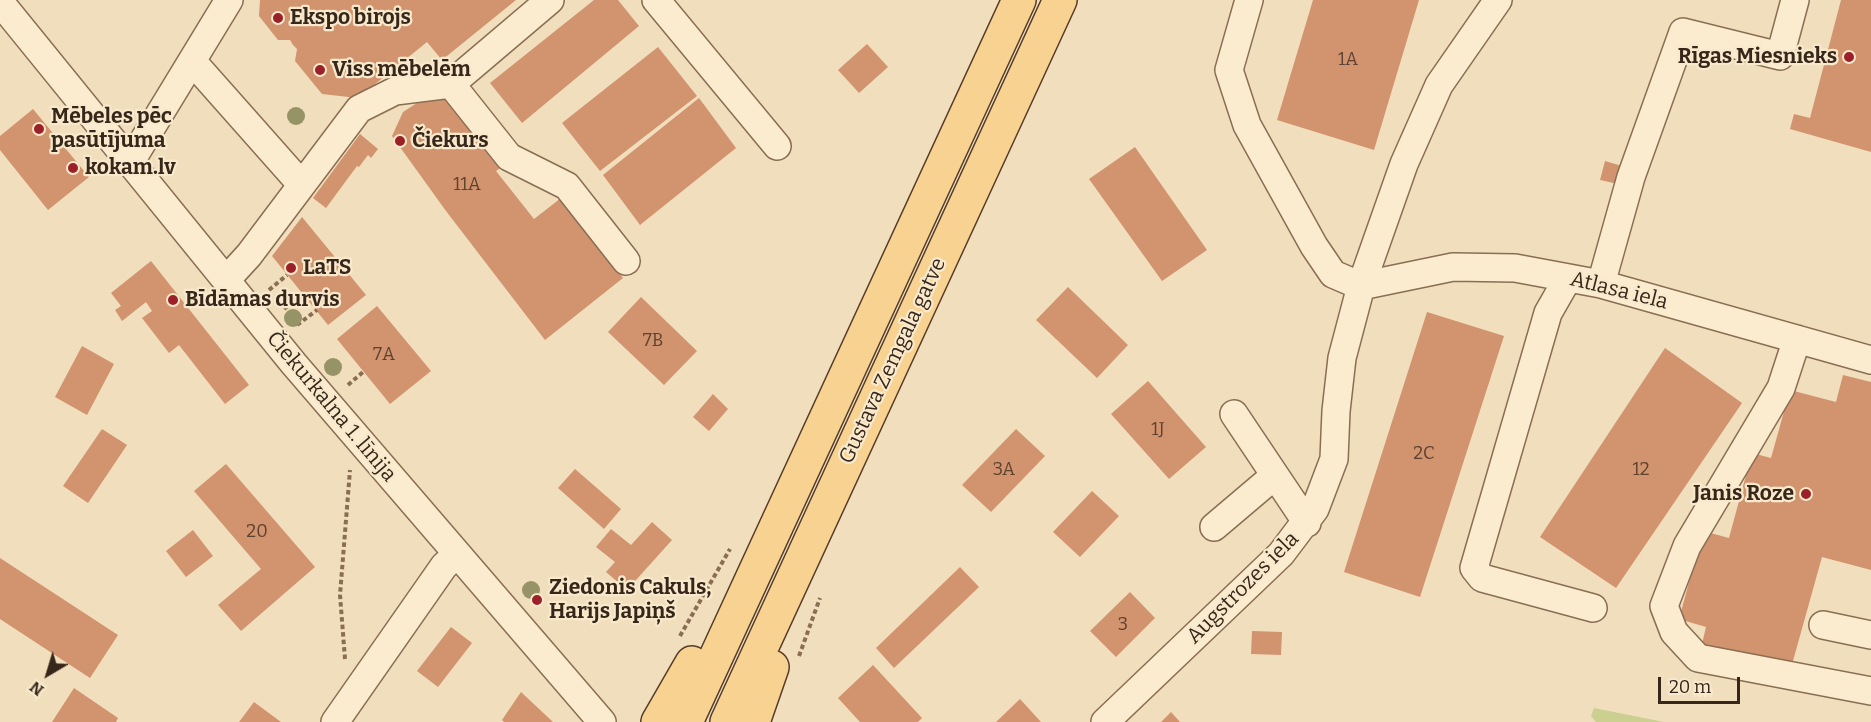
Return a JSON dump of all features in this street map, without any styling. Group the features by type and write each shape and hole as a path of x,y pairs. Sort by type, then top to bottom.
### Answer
{"main road":[{"name":"Gustava Zemgala gatve","path":"686,722 1019,0"},
{"name":"Gustava Zemgala gatve","path":"726,722 1060,0"},
{"path":"658,722 798,480"},
{"path":"753,722 829,500"}],"street":[{"path":"131,161 229,0"},
{"path":"227,279 249,255 359,108 394,91 451,84 550,0"},
{"path":"656,0 777,146"},
{"path":"1249,0 1229,70 1247,125 1314,246 1334,274 1361,286"},
{"path":"1601,284 1631,177 1683,32 1780,56 1795,0"},
{"name":"Čiekurkalna 1. līnija","path":"0,2 294,364 602,722"},
{"name":"Augstrozes iela","path":"1105,722 1281,554 1315,509 1334,459 1342,358 1361,286 1404,165 1439,85 1493,3"},
{"path":"192,61 300,184"},
{"path":"451,84 509,157 567,186 626,261"},
{"name":"Atlasa iela","path":"1361,286 1453,267 1515,268 1601,284 1871,360"},
{"path":"1568,278 1548,313 1474,568 1482,578 1593,608"},
{"path":"1797,339 1781,388 1687,546 1665,606 1674,632 1698,658 1871,692"},
{"path":"1234,414 1273,477 1306,523"},
{"path":"1214,527 1273,477"},
{"path":"335,722 444,566 456,555"},
{"path":"1823,625 1871,635"}],"path":[{"path":"266,292 287,275"},
{"path":"281,311 304,294"},
{"path":"295,327 317,310"},
{"path":"346,386 363,372"},
{"path":"351,464 340,596 346,665 355,693"}],"green space":[{"path":"1594,708 1664,722 1596,722 1591,716"}],"building":[{"path":"260,0 516,0 442,60 427,42 358,98 322,94 295,61 297,49 290,40 278,40 259,16"},
{"path":"594,0 618,0 639,26 522,123 490,83"},
{"path":"1313,0 1419,0 1374,150 1277,120"},
{"name":"Rīgas Miesnieks","path":"1841,0 1871,0 1871,152 1790,129 1794,114 1810,118"},
{"path":"867,44 888,67 859,93 838,70"},
{"path":"658,47 697,96 600,171 562,123"},
{"path":"445,98 502,167 496,171 534,219 561,198 623,278 545,340 446,211 392,136 403,112 420,101"},
{"path":"699,98 736,148 640,225 603,175"},
{"path":"33,109 89,177 48,210 0,150 0,136"},
{"path":"360,134 378,149 371,158 368,155 359,167 357,166 326,208 313,198"},
{"path":"1135,147 1207,250 1162,281 1089,179"},
{"path":"1605,161 1622,166 1618,184 1600,180"},
{"path":"302,217 366,295 328,325 272,256"},
{"path":"151,261 249,385 225,404 179,345 169,353 142,318 152,311 146,302 122,321 115,310 121,306 111,293"},
{"path":"1068,287 1128,345 1097,378 1036,320"},
{"path":"641,297 697,351 664,385 608,332"},
{"path":"377,306 431,371 390,404 337,339"},
{"path":"1427,312 1504,336 1420,597 1344,572"},
{"path":"82,346 114,364 87,415 55,397"},
{"path":"1665,348 1742,403 1616,588 1540,537"},
{"name":"Janis Roze","path":"1843,375 1871,382 1871,570 1822,557 1791,668 1702,644 1706,627 1679,619 1703,531 1729,538 1752,453 1771,458 1790,390 1836,402"},
{"path":"1148,381 1206,447 1169,479 1111,414"},
{"path":"713,394 728,409 709,431 693,417"},
{"path":"102,429 127,445 88,503 63,486"},
{"path":"1016,429 1045,456 991,512 962,485"},
{"path":"226,464 315,567 241,631 218,605 261,569 194,491"},
{"path":"575,469 621,509 604,529 558,488"},
{"path":"1092,491 1119,516 1080,557 1053,532"},
{"path":"652,522 672,540 627,590 606,572 615,562 596,547 611,529 631,545"},
{"path":"193,530 213,556 186,577 166,551"},
{"path":"0,558 118,635 90,678 0,619"},
{"path":"960,567 979,587 894,668 876,648"},
{"path":"1130,592 1155,618 1116,657 1090,631"},
{"path":"451,627 472,643 438,687 417,671"},
{"path":"1252,631 1282,632 1281,655 1251,654"},
{"path":"873,665 922,718 918,722 860,722 838,698"},
{"path":"74,688 118,718 116,722 52,722"},
{"path":"521,692 553,722 504,722 502,720"},
{"path":"1020,699 1041,722 996,722"},
{"path":"254,702 281,722 239,722"},
{"path":"1171,712 1180,722 1161,722"}],"place":[{"name":"Ekspo birojs","path":"278,18"},
{"name":"Rīgas Miesnieks","path":"1849,57"},
{"name":"Viss mēbelēm","path":"320,70"},
{"name":"Mēbeles pēc pasūtījuma","path":"39,129"},
{"name":"Čiekurs","path":"400,141"},
{"name":"kokam.lv","path":"73,168"},
{"name":"LaTS","path":"291,268"},
{"name":"Bīdāmas durvis","path":"173,300"},
{"name":"Janis Roze","path":"1806,494"},
{"name":"Ziedonis Cakuls, Harijs Japiņš","path":"537,600"}]}
